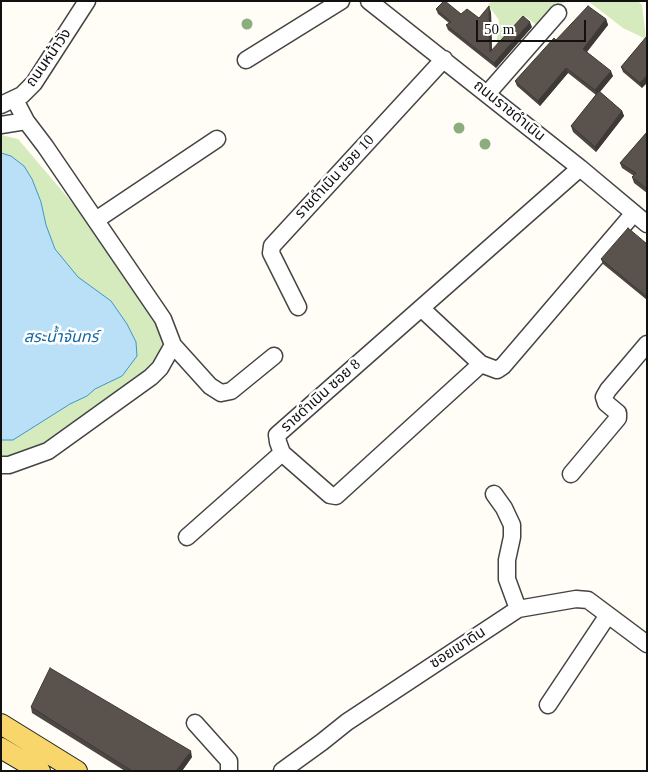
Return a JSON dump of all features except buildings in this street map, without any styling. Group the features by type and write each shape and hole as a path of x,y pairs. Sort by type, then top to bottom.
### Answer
{"main road":[{"path":"1,724 76,771"},
{"path":"1,748 40,771"}],"street":[{"name":"ถนนหน้าวัง","path":"8,102 22,95 34,83 87,1"},
{"path":"246,60 341,1"},
{"name":"ถนนราชดำเนิน","path":"369,1 641,218"},
{"path":"487,94 558,12"},
{"name":"ราชดำเนิน ซอย 10","path":"298,307 272,253 272,246 444,59"},
{"path":"8,102 26,120 96,220 163,320 173,345 210,386 221,393 231,392 274,356"},
{"path":"1,125 26,120"},
{"path":"96,220 217,140"},
{"name":"ราชดำเนิน ซอย 8","path":"481,364 336,496 330,495 282,454 277,435 580,168"},
{"path":"421,308 481,364 494,370 504,366 641,218"},
{"path":"571,474 618,418 618,413 606,403 604,397 647,344"},
{"path":"1,465 48,451 151,377 160,368 173,345"},
{"path":"187,537 282,454"},
{"path":"494,494 504,508 512,525 512,537 507,560 507,579 518,609"},
{"name":"ซอยเขาดิน","path":"282,771 347,722 518,609 576,599 588,600 647,644"},
{"path":"548,705 608,615"},
{"path":"195,723 229,762 229,771"}],"green space":[{"path":"492,1 568,1 558,5 539,27 525,16 496,49 499,20 488,5"},
{"path":"588,1 638,1 642,5 646,39 623,28"},
{"name":"สระน้ำจันทร์","path":"1,135 18,139 120,259 167,333 165,357 47,449 1,463"}],"water":[{"name":"สระน้ำจันทร์","path":"1,153 11,156 24,166 32,179 41,202 46,225 55,249 78,277 111,301 127,324 136,342 137,356 122,376 95,389 87,396 70,404 13,440 1,440"}]}
